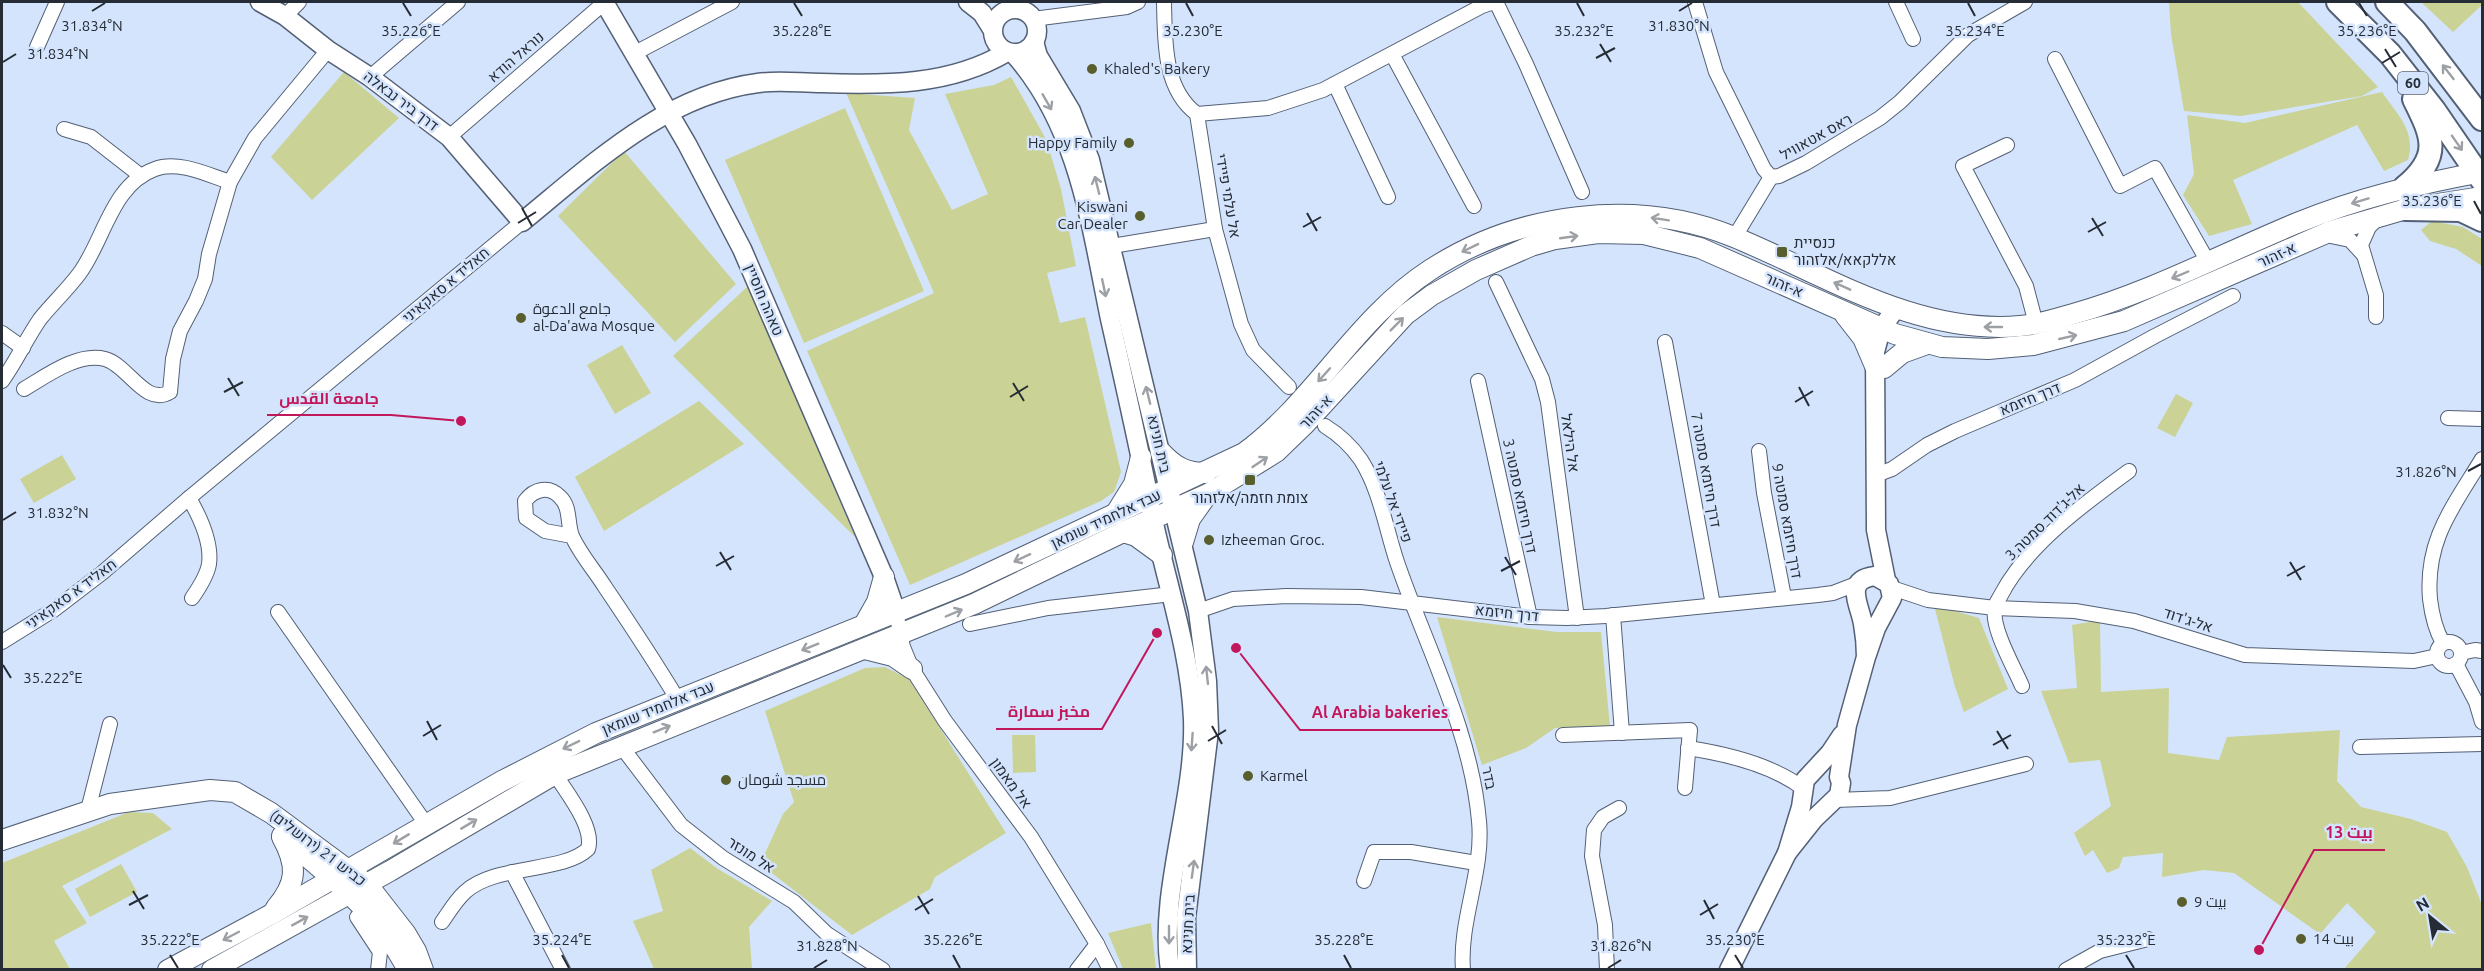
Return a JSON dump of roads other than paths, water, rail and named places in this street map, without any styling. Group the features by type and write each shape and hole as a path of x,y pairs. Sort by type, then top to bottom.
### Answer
{"highway":[{"name":"60","path":"2338,2 2393,58 2481,175"},
{"name":"60","path":"2386,2 2415,31 2475,105 2482,119"},
{"path":"2393,58 2422,115 2429,133 2431,149 2427,164 2421,174 2406,187"},
{"path":"2406,209 2461,210 2482,220"}],"main road":[{"name":"א-זהור","path":"1170,489 1244,453 1269,434 1396,297 1429,271 1483,242 1534,224 1595,215 1645,217 1685,224 1734,238 1923,318 1962,326 2021,326 2094,308 2139,292 2336,208 2406,187 2481,175"},
{"name":"א-זהור","path":"1154,520 1208,494 1276,452 1305,424 1405,315 1432,295 1476,270 1531,246 1556,239 1610,233 1644,234 1675,241 1700,248 1888,332 1942,347 1988,349 2033,345 2124,321 2324,234 2406,209 2482,197"},
{"path":"1844,313 1863,338 1880,367 1902,353 1927,344"},
{"path":"1161,452 1187,472 1206,472"},
{"path":"1116,513 1134,484 1142,457"},
{"name":"עבד אלחמיד שומאן","path":"168,969 270,915 545,758 596,733 966,584 1170,489"},
{"path":"1183,542 1190,519 1208,494"},
{"name":"עבד אלחמיד שומאן","path":"212,969 359,889 555,774 974,604 1123,532 1154,520"},
{"path":"1123,532 1136,536 1162,555"},
{"path":"864,625 879,597 884,578"},
{"path":"865,649 893,656 912,669"},
{"name":"כביש 21 (ירושלים)","path":"2,840 88,810 122,802 210,790 228,790 242,795 271,813 391,915 411,942 423,969"},
{"name":"כביש 21 (ירושלים)","path":"242,795 279,832 342,874"},
{"path":"270,915 288,893 293,878 290,853 279,832"},
{"path":"390,871 386,895 391,915"},
{"name":"כביש 21 (ירושלים)","path":"359,889 363,905 394,945 408,969"}],"street":[{"path":"37,47 57,2"},
{"name":"דרך ביר נבאלה","path":"260,2 285,16 328,50 370,77 450,137 522,222"},
{"path":"285,16 299,2"},
{"path":"370,77 458,2"},
{"name":"טאהה חוסיין","path":"604,2 669,112 742,249 884,578 896,612"},
{"name":"נוראל הודא","path":"450,137 604,2"},
{"path":"635,53 732,2"},
{"path":"968,2 989,20 1000,49 1011,53 1026,51 1034,42 1037,30 1033,19 1028,13 996,2"},
{"path":"1033,19 1127,7 1138,2"},
{"path":"1164,2 1166,47 1173,86 1190,109 1197,114 1268,108 1292,102 1335,84 1482,6 1495,2 1526,64 1582,192"},
{"name":"ראס אטאוויל","path":"1695,2 1716,72 1733,110 1764,169 1771,177 1779,176 1806,163 1880,118 1900,102 1968,35 2025,2"},
{"path":"1896,2 1913,39"},
{"path":"992,32 999,15 1013,9"},
{"name":"חאליד א סאקאיני","path":"951,75 980,53 992,32"},
{"name":"בית חנינא","path":"1034,42 1038,56 1058,87 1079,130 1090,160 1198,611 1207,681 1209,731 1186,918 1187,969"},
{"path":"24,389 62,367 86,360 104,358 115,363 151,394 163,396 170,392 173,359 180,331 205,279 209,254 230,182 255,138 328,50"},
{"name":"חאליד א סאקאיני","path":"2,642 55,609 102,573 522,222 628,138 669,112 717,93 758,83 901,84 951,75 1011,53"},
{"name":"בית חנינא","path":"1011,53 1026,68 1056,117 1076,168 1172,594 1191,695 1193,721 1190,766 1168,931 1170,969"},
{"path":"1392,54 1474,206"},
{"path":"2055,59 2120,186 2155,168 2208,262"},
{"path":"1335,84 1388,197"},
{"name":"אל עלמי פיידי","path":"1197,114 1215,229 1248,340 1263,362 1289,387"},
{"path":"64,129 91,137 141,176"},
{"path":"2007,145 1963,166 2026,286 2036,324"},
{"path":"2,381 40,319 80,273 125,192 141,176 155,169 173,166 230,182"},
{"path":"1734,238 1771,177"},
{"path":"2376,317 2376,295 2361,245 2364,236 2379,217"},
{"path":"1112,246 1215,229"},
{"path":"2324,234 2350,240 2364,255"},
{"name":"אל הילאל","path":"1496,282 1542,379 1548,402 1577,618"},
{"name":"דרך חיזמא","path":"1876,475 1892,469 1928,445 1955,431 2075,380 2233,296"},
{"path":"1866,657 1855,594 1870,564 1876,530 1877,398 1880,367 1875,352 1888,332 1896,308"},
{"path":"2,333 23,348"},
{"name":"דרך חיזמא סמטה 7","path":"1665,342 1713,604"},
{"name":"דרך חיזמא סמטה 3","path":"1478,381 1530,617"},
{"path":"2448,418 2482,419"},
{"name":"פיידי אל עלמי","path":"1325,426 1336,433 1361,460 1373,486 1397,563 1413,602"},
{"name":"דרך חיזמא סמטה 9","path":"1759,451 1764,493 1784,597"},
{"path":"2482,459 2436,538 2429,583 2431,609 2444,664 2475,650 2482,651"},
{"name":"אל-ג'דוד סמטה 3","path":"1995,608 2009,580 2020,566 2084,504 2129,471"},
{"path":"189,498 198,514 209,552 209,566 192,598"},
{"path":"1786,853 1836,791 1847,725 1866,657 1892,598 1876,530"},
{"path":"572,536 655,661 678,700"},
{"path":"1861,581 1875,576 1889,584"},
{"name":"דרך חיזמא","path":"1198,611 1233,599 1286,596 1361,597 1530,617 1577,618 1818,595 1833,593 1861,581"},
{"name":"אל-ג'דוד","path":"1889,584 1929,600 1995,608 2075,611 2123,619 2251,656 2414,661 2440,650"},
{"path":"970,624 1048,608 1172,594"},
{"name":"דרך חיזמא","path":"1818,595 1859,607"},
{"name":"אל-ג'דוד","path":"1886,609 1929,600"},
{"name":"בדר","path":"1413,602 1433,653 1466,753 1480,824 1463,945 1463,969"},
{"path":"1859,607 1869,613 1886,609"},
{"path":"1995,608 1997,625 2022,686"},
{"path":"278,612 426,824"},
{"name":"אל מאמון","path":"896,612 900,635 912,669 945,721 1031,837 1110,969"},
{"path":"1613,615 1622,733"},
{"path":"2440,650 2454,643 2482,722"},
{"path":"88,810 110,724"},
{"path":"1729,969 1786,853 1809,780 1830,753 1847,725"},
{"path":"1563,735 1690,730 1685,788"},
{"path":"2360,747 2482,744"},
{"name":"אל מונזר","path":"621,746 681,825 723,858 794,902 826,934 884,969"},
{"path":"1688,748 1723,755 1809,780 1830,769 1836,791"},
{"path":"1809,780 1807,797 1817,804 1836,791 1878,799 2026,764"},
{"path":"442,922 466,891 484,881 576,857 588,849 589,837 586,826 555,774"},
{"path":"1607,969 1605,925 1592,856 1594,830 1603,818 1619,808"},
{"path":"1364,881 1374,852 1411,852 1476,863"},
{"path":"512,872 563,969"},
{"path":"357,917 380,952 378,969"},
{"path":"2066,969 2100,951 2148,939"},
{"path":"1077,969 1097,944"}],"place":[{"name":"Khaled's Bakery","path":"1092,69"},
{"name":"Happy Family","path":"1129,143"},
{"name":"Kiswani Car Dealer","path":"1140,216"},
{"name":"כנסיית אללקאא/אלזהור","path":"1782,252"},
{"name":"جامع الدعوة al-Da'awa Mosque","path":"521,318"},
{"name":"جامعة القدس","path":"461,421"},
{"name":"צומת חזמה/אלזהור","path":"1250,480"},
{"name":"Izheeman Groc.","path":"1209,540"},
{"name":"مخبز سمارة","path":"1157,633"},
{"name":"Al Arabia bakeries","path":"1236,648"},
{"name":"Karmel","path":"1248,776"},
{"name":"مسجد شومان","path":"726,780"},
{"name":"بيت 9","path":"2182,902"},
{"name":"بيت 14","path":"2301,939"},
{"name":"بيت 13","path":"2259,950"}]}
